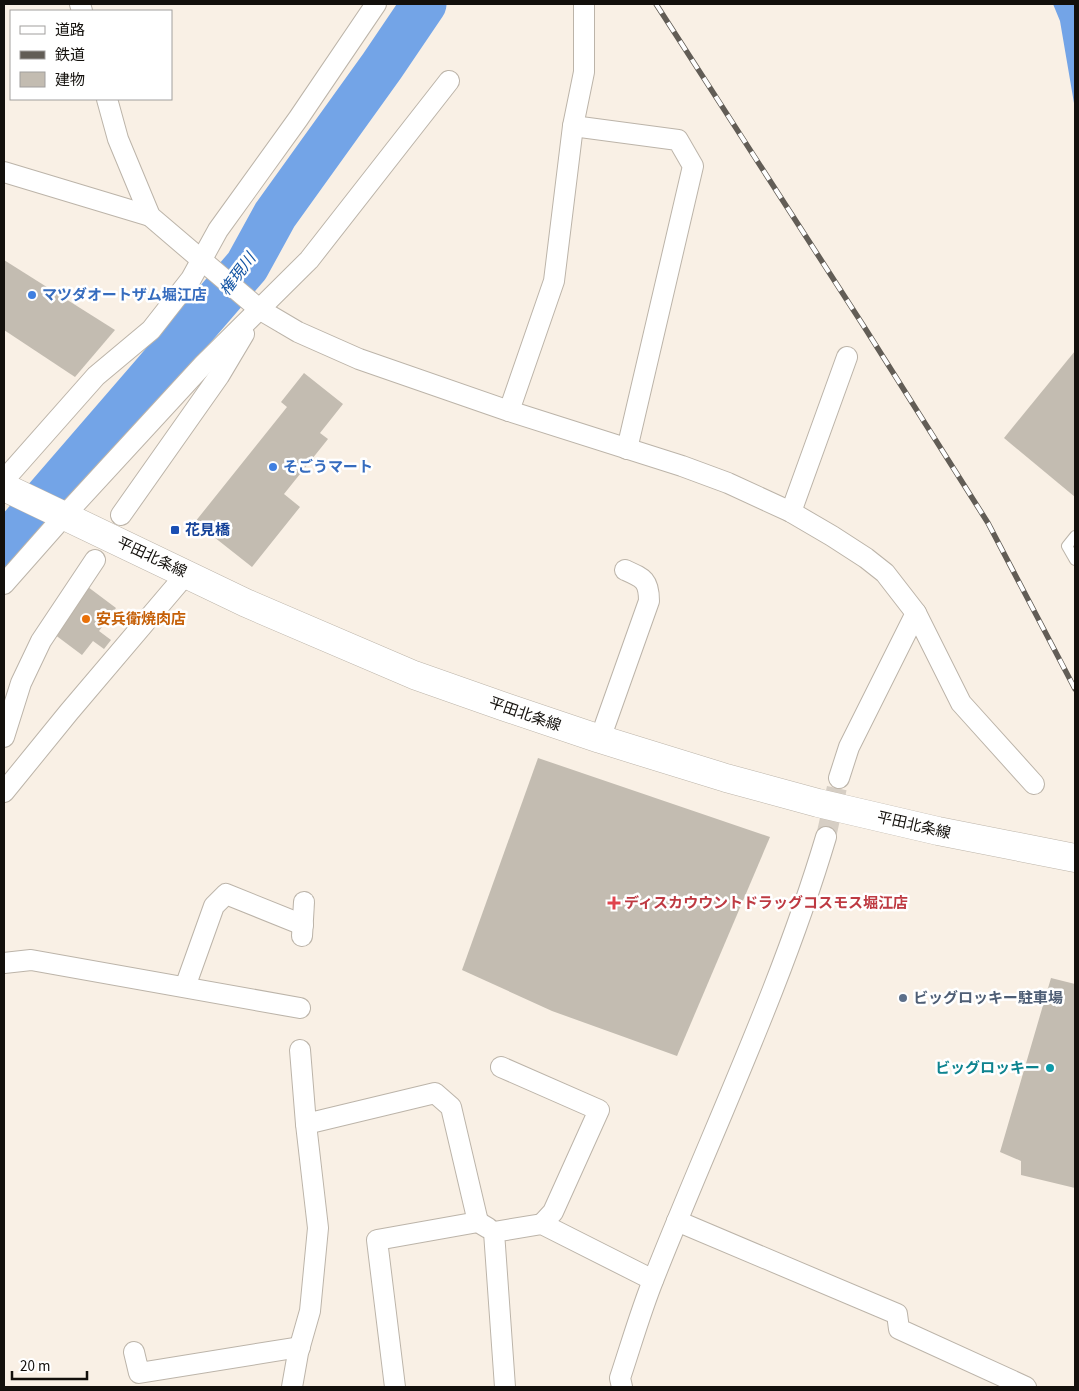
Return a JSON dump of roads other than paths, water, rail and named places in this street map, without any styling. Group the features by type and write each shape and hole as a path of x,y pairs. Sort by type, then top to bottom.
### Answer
{"main road":[{"name":"平田北条線","path":"6,486 246,603 414,675 600,739 726,778 818,803 938,831 1075,858"}],"street":[{"path":"6,486 96,376 150,330 191,278 206,263 218,230 298,119 376,4"},
{"path":"508,411 554,281 573,126 584,72 584,4"},
{"path":"4,584 61,514 204,364 252,303 309,260 449,81"},
{"path":"107,100 118,139 150,216"},
{"path":"573,126 678,140 692,166 626,449"},
{"path":"4,172 150,216 252,303 298,332 359,359 508,411 682,466 791,512 832,536 885,573 916,613 961,703 1034,784"},
{"path":"121,515 219,376 252,303"},
{"path":"791,512 847,356"},
{"path":"4,737 21,683 40,641 95,560"},
{"path":"600,739 649,601 649,589 643,578 625,570"},
{"path":"4,792 187,573"},
{"path":"839,778 849,746 916,613"},
{"path":"622,1387 620,1378 653,1280 767,1004 814,878 826,837"},
{"path":"185,987 214,906 226,894 303,930 304,902"},
{"path":"4,963 31,960 300,1008"},
{"path":"292,1387 310,1311 318,1228 300,1050"},
{"path":"501,1067 599,1110 553,1212 542,1224"},
{"path":"306,1124 435,1093 451,1107 486,1227 506,1387"},
{"path":"677,1221 897,1314 899,1329 1026,1387"},
{"path":"395,1387 376,1240 486,1227 542,1224 653,1280"},
{"path":"134,1352 140,1373 300,1347"}],"lane":[{"path":"1075,536 1067,546 1075,560"}],"water":[{"path":"1053,4 1075,4 1075,109 1060,21"}],"waterway":[{"name":"権現川","path":"4,547 247,266 275,215 424,4"}],"tunnel":[{"path":"826,837 839,778"}],"railway":[{"path":"656,4 988,523 1075,689"}],"place":[{"name":"マツダオートザム堀江店","path":"32,295"},
{"name":"そごうマート","path":"273,467"},
{"name":"花見橋","path":"175,530"},
{"name":"安兵衛焼肉店","path":"86,619"},
{"name":"ディスカウウントドラッグコスモス堀江店","path":"614,903"},
{"name":"ビッグロッキー駐車場","path":"903,998"},
{"name":"ビッグロッキー","path":"1050,1068"}]}
